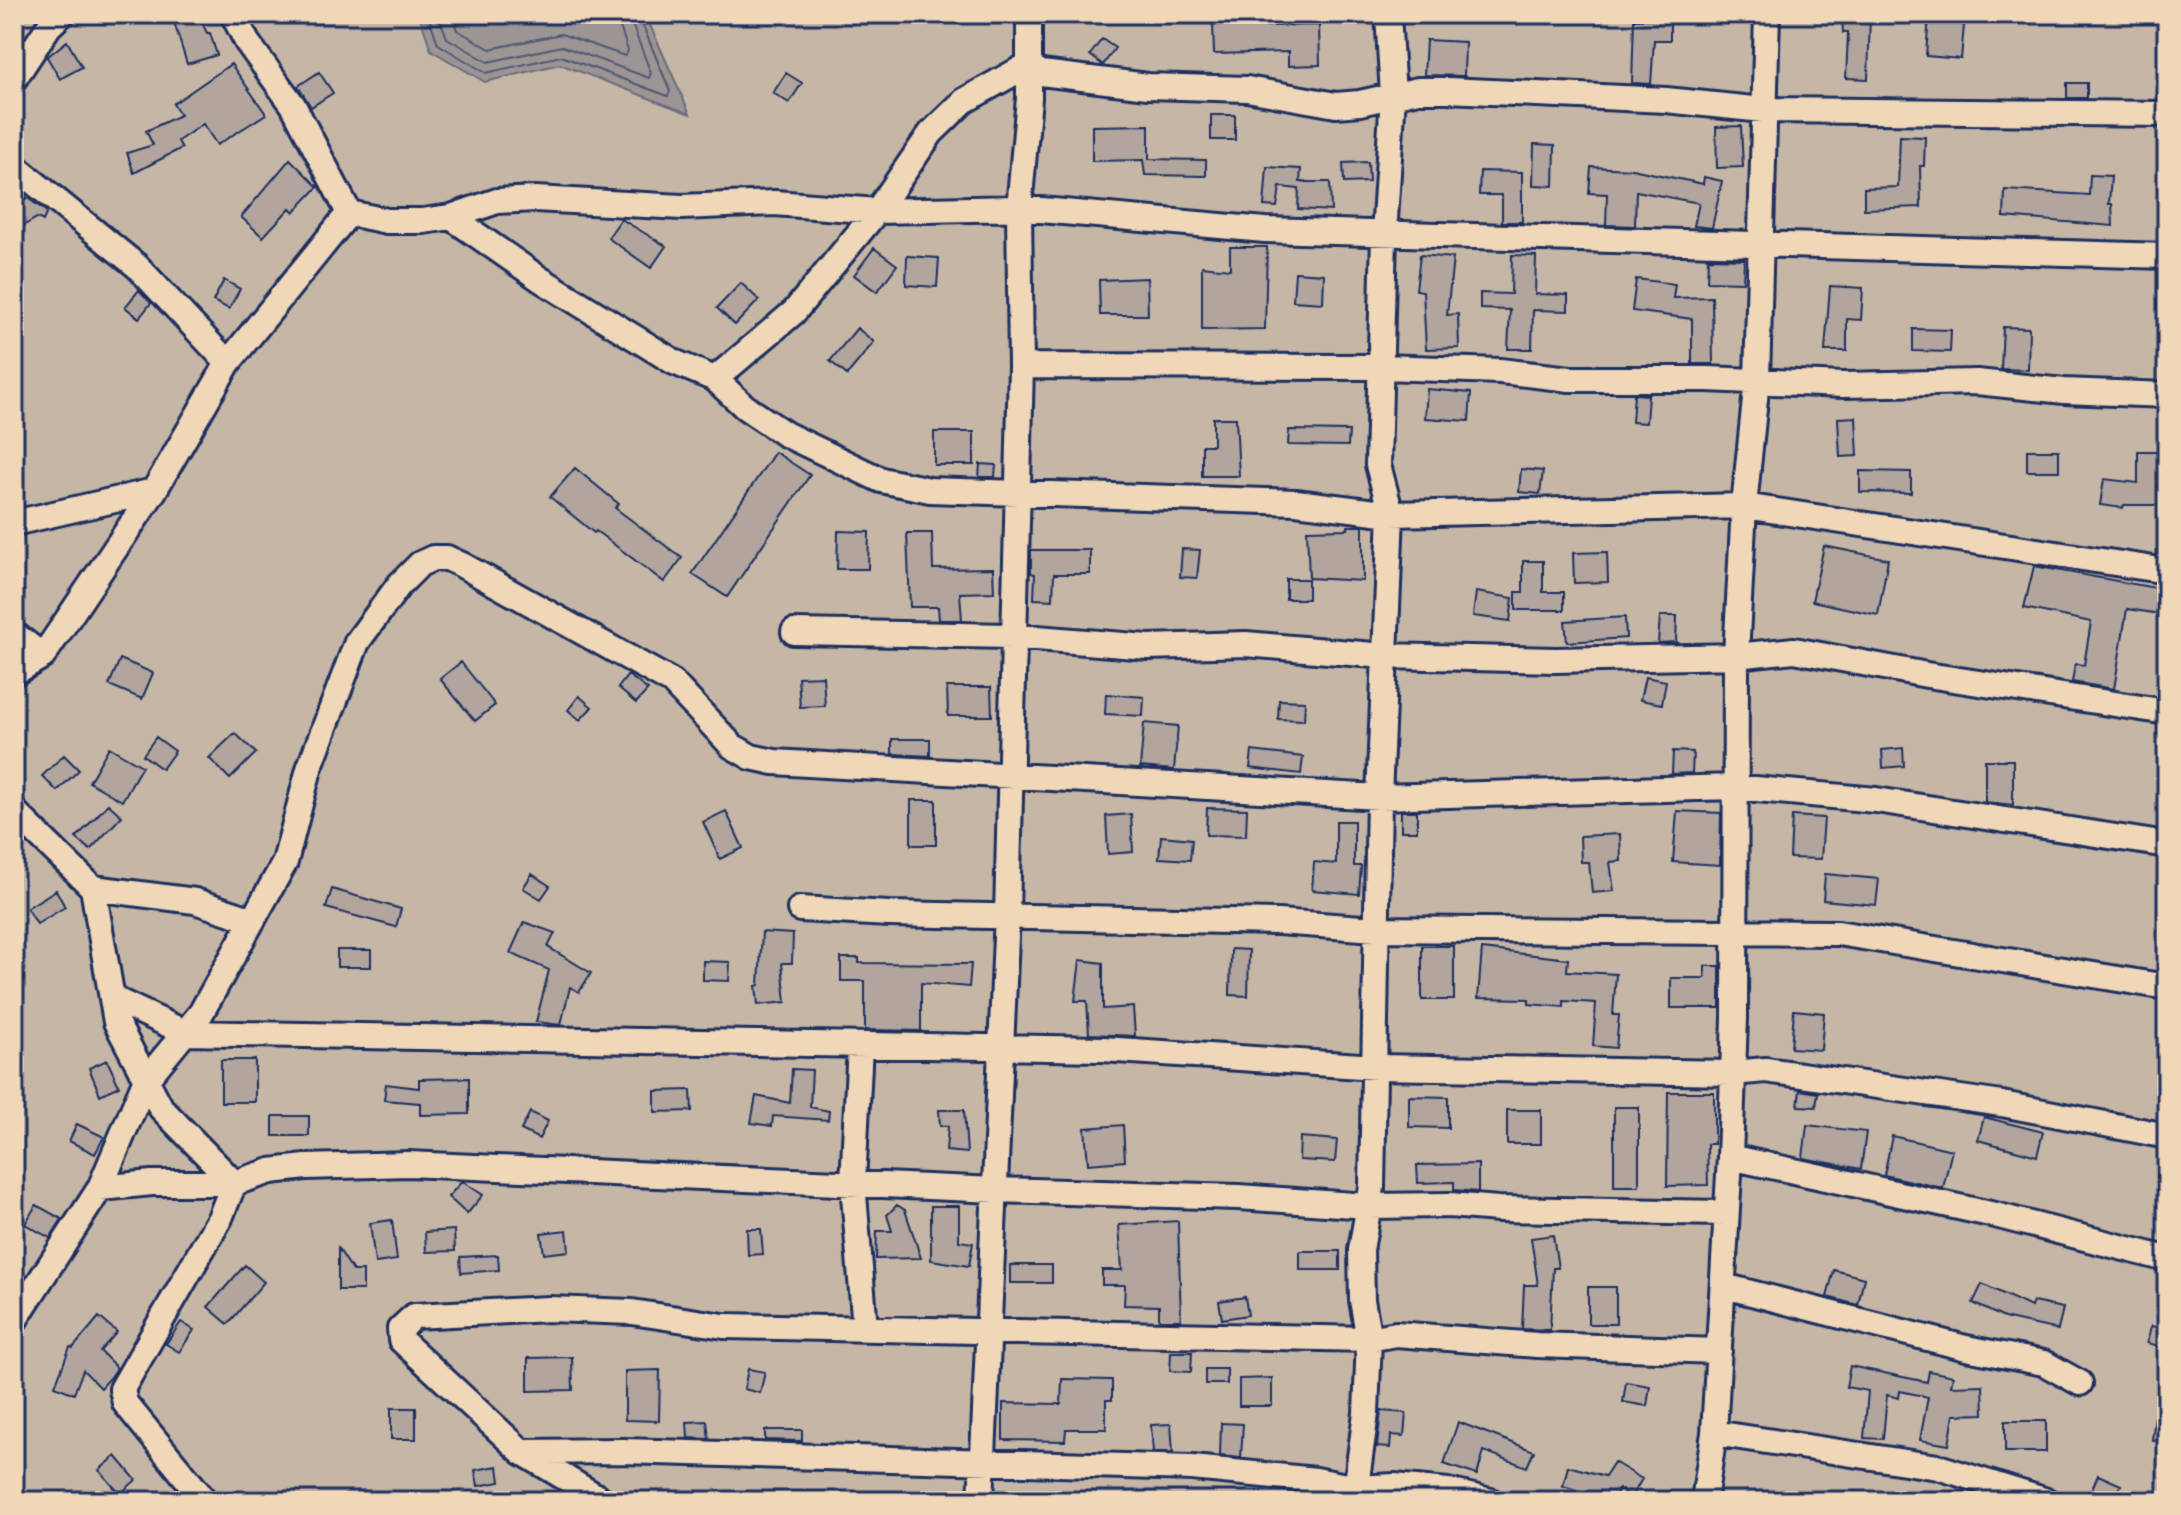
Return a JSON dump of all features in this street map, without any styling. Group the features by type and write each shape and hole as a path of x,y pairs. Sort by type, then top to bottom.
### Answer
{"street":[{"path":"14,79 49,26 62,14"},
{"path":"233,14 247,42 293,105 349,213"},
{"path":"981,1501 1007,914 1012,636 1019,494 1019,208 1029,14"},
{"path":"1355,1494 1366,1413 1369,1339 1362,1300 1361,1250 1368,1206 1376,1067 1379,797 1391,514 1378,465 1384,235 1393,95 1388,14"},
{"path":"1704,1501 1714,1433 1730,1157 1736,656 1744,506 1757,380 1767,14"},
{"path":"1028,65 1041,73 1148,86 1247,89 1336,105 1447,90 1587,95 1763,110 2167,114"},
{"path":"715,379 794,312 877,211 931,133 964,101 1028,65"},
{"path":"14,166 138,267 228,363"},
{"path":"349,213 387,221 451,217 497,201 535,199 669,207 775,203 877,211 1019,208 1238,229 2167,256"},
{"path":"14,673 43,656 154,491 228,363 349,213"},
{"path":"451,217 540,279 674,362 715,379 745,407 785,434 881,480 930,490 1296,502 1391,514 1744,506 2167,571"},
{"path":"1021,366 1382,367 1500,371 1570,379 1757,380 1843,385 1977,382 2064,391 2167,395"},
{"path":"14,523 154,491"},
{"path":"15,1315 100,1188 145,1081 186,1033 216,989 285,862 309,769 357,642 399,585 420,564 433,558 447,558 462,565 672,682 732,746 751,757 832,767 1010,774 1379,797 1734,787 1876,800 2167,845"},
{"path":"794,632 1012,636 1148,647 1246,644 1385,656 1603,661 1736,656 1794,650 1927,675 2167,712"},
{"path":"14,634 43,656"},
{"path":"14,811 93,888 116,1022 161,1108 234,1183"},
{"path":"93,888 195,901 253,920"},
{"path":"800,909 889,914 1007,914 1278,922 1376,929 1734,930 1867,937 2167,987"},
{"path":"112,998 186,1033 1182,1052 1376,1067 1792,1072 1819,1079 1897,1087 2167,1136"},
{"path":"860,1045 853,1183 865,1328"},
{"path":"1730,1157 1995,1215 2167,1259"},
{"path":"100,1188 175,1182 234,1183 271,1171 306,1167 408,1164 996,1190 1239,1197 1368,1206 1449,1205 1498,1209 1725,1213"},
{"path":"205,1501 125,1403 122,1389 220,1218 234,1183"},
{"path":"1724,1286 1966,1348 2044,1363 2080,1383"},
{"path":"604,1501 522,1452 401,1340 400,1329 404,1322 414,1316 480,1310 588,1310 632,1312 724,1326 1369,1339 1396,1334 1537,1345 1719,1351"},
{"path":"1714,1433 1938,1467 2047,1501"},
{"path":"522,1452 623,1451 1192,1468 1316,1480 1355,1494 1394,1486 1448,1491 1491,1501"}],"shaded area":[{"path":"14,14 2167,14 2167,1501 14,1501"}],"water":[{"path":"419,14 645,14 690,114 560,64 485,82 431,50"}],"building":[{"path":"184,14 198,14 207,33 210,33 217,55 187,64 173,19"},
{"path":"1842,14 1870,14 1868,79 1846,78 1848,33 1843,33"},
{"path":"1929,14 1965,14 1961,59 1926,56"},
{"path":"1670,18 1670,40 1654,40 1651,84 1632,83 1634,19"},
{"path":"1267,22 1267,26 1319,25 1320,65 1288,66 1288,52 1214,54 1213,24"},
{"path":"1102,39 1115,48 1103,65 1090,55"},
{"path":"1426,40 1465,42 1464,76 1424,75"},
{"path":"67,41 82,67 60,79 47,57"},
{"path":"231,64 266,114 217,145 203,124 178,141 182,148 134,173 127,153 153,145 146,131 180,115 173,104"},
{"path":"319,72 333,93 311,107 298,86"},
{"path":"786,73 802,83 789,103 773,93"},
{"path":"2067,83 2087,83 2087,98 2067,98"},
{"path":"1211,115 1235,115 1235,140 1211,140"},
{"path":"1149,125 1149,159 1206,160 1206,176 1145,175 1143,160 1092,161 1092,126"},
{"path":"1741,126 1743,167 1717,168 1716,127"},
{"path":"1900,136 1925,137 1924,166 1920,166 1921,207 1864,209 1864,188 1898,187"},
{"path":"1534,144 1555,145 1554,186 1533,185"},
{"path":"290,159 318,187 294,212 290,208 263,237 241,217"},
{"path":"1368,162 1369,182 1344,183 1343,163"},
{"path":"1267,167 1301,169 1300,182 1330,182 1331,211 1298,209 1299,189 1280,187 1277,207 1264,206"},
{"path":"1591,167 1632,169 1703,184 1704,177 1722,181 1712,228 1694,226 1699,203 1636,191 1635,226 1606,225 1607,194 1589,193"},
{"path":"1480,171 1522,172 1522,222 1502,222 1502,195 1479,195"},
{"path":"2090,175 2111,176 2109,204 2112,204 2113,226 2004,217 2005,190 2089,195"},
{"path":"26,197 47,212 43,221 37,218 14,231 14,222"},
{"path":"621,219 666,246 651,268 608,238"},
{"path":"1230,247 1267,247 1265,329 1202,330 1202,266 1230,269"},
{"path":"874,248 897,265 877,292 854,275"},
{"path":"1420,255 1453,258 1447,315 1458,314 1459,348 1426,349 1423,291 1416,290"},
{"path":"1512,255 1536,256 1535,294 1568,295 1568,311 1533,310 1532,349 1508,349 1510,310 1480,309 1480,293 1511,294"},
{"path":"907,256 939,258 937,287 906,285"},
{"path":"1708,258 1744,259 1743,282 1707,281"},
{"path":"1295,272 1324,274 1323,303 1293,301"},
{"path":"1147,278 1148,315 1100,315 1099,280"},
{"path":"1636,279 1675,284 1673,298 1712,297 1713,364 1692,364 1692,319 1632,311"},
{"path":"224,280 240,289 229,309 213,301"},
{"path":"741,283 759,300 735,325 717,308"},
{"path":"1830,286 1863,288 1861,320 1847,319 1847,351 1825,351"},
{"path":"139,290 151,303 139,318 125,307"},
{"path":"2003,327 2029,328 2028,370 2001,369"},
{"path":"857,328 874,342 847,375 830,361"},
{"path":"1913,329 1951,330 1950,352 1913,351"},
{"path":"1427,389 1471,393 1469,421 1425,418"},
{"path":"1634,394 1648,395 1646,423 1632,422"},
{"path":"1856,417 1858,456 1840,457 1838,418"},
{"path":"1213,418 1236,418 1239,476 1202,476 1202,445 1213,445"},
{"path":"1289,430 1349,431 1348,446 1288,445"},
{"path":"934,432 974,432 974,465 934,465"},
{"path":"2027,450 2059,450 2059,471 2027,471"},
{"path":"2138,451 2167,451 2167,505 2124,505 2123,508 2100,505 2104,479 2138,483"},
{"path":"775,452 810,475 727,597 692,574"},
{"path":"980,464 996,465 995,477 979,477"},
{"path":"575,468 619,504 615,508 682,558 664,582 596,531 594,533 550,497"},
{"path":"1521,469 1543,471 1540,494 1519,492"},
{"path":"1860,471 1911,472 1911,493 1860,492"},
{"path":"1348,526 1363,526 1363,581 1309,578 1307,530 1348,529"},
{"path":"838,531 869,532 868,569 837,569"},
{"path":"907,533 932,533 933,569 993,568 994,592 960,593 962,620 939,620 938,607 910,607"},
{"path":"1824,546 1888,559 1878,615 1812,601"},
{"path":"1182,549 1200,550 1197,578 1180,577"},
{"path":"1031,550 1090,550 1090,574 1054,574 1053,600 1034,599 1035,574 1031,573"},
{"path":"1607,552 1608,582 1574,583 1573,553"},
{"path":"1523,561 1543,561 1543,592 1564,592 1564,610 1516,610 1516,592 1523,592"},
{"path":"2034,566 2167,590 2167,615 2127,609 2114,689 2072,682 2075,664 2084,665 2091,622 2024,608"},
{"path":"1286,579 1308,579 1308,599 1286,599"},
{"path":"1476,592 1513,598 1510,621 1473,616"},
{"path":"1660,616 1677,616 1676,642 1658,643"},
{"path":"1625,617 1626,638 1567,642 1565,621"},
{"path":"120,659 153,673 142,699 109,685"},
{"path":"461,662 495,705 475,721 440,679"},
{"path":"628,675 648,690 636,703 618,688"},
{"path":"823,676 825,706 800,707 798,677"},
{"path":"1645,677 1666,681 1662,704 1640,700"},
{"path":"947,687 991,687 992,716 948,716"},
{"path":"1106,694 1144,697 1143,716 1105,714"},
{"path":"579,696 592,707 580,720 568,710"},
{"path":"1279,700 1305,701 1304,720 1278,719"},
{"path":"1144,723 1178,726 1174,770 1140,767"},
{"path":"235,733 256,753 230,779 209,758"},
{"path":"156,737 175,751 162,769 143,755"},
{"path":"892,739 930,739 930,756 892,754"},
{"path":"109,747 142,766 122,801 89,782"},
{"path":"1903,748 1904,766 1883,768 1882,750"},
{"path":"1252,751 1303,757 1301,774 1250,768"},
{"path":"1673,751 1693,752 1692,773 1672,774"},
{"path":"64,755 79,770 57,791 42,776"},
{"path":"1985,760 2013,760 2013,805 1985,802"},
{"path":"911,800 936,800 936,845 911,845"},
{"path":"108,804 122,816 90,850 76,838"},
{"path":"1207,808 1247,809 1246,836 1206,835"},
{"path":"726,811 743,848 720,859 703,822"},
{"path":"1401,811 1417,811 1417,831 1401,831"},
{"path":"1677,811 1721,813 1720,865 1673,862"},
{"path":"1131,814 1133,852 1108,854 1106,816"},
{"path":"1792,816 1824,818 1821,859 1790,858"},
{"path":"1336,821 1354,821 1354,866 1361,866 1359,894 1312,890 1314,862 1336,864"},
{"path":"1620,834 1621,861 1610,862 1614,891 1592,893 1589,862 1581,862 1580,836"},
{"path":"1161,836 1192,839 1190,860 1159,858"},
{"path":"532,874 550,886 541,899 523,888"},
{"path":"1825,874 1879,879 1876,905 1823,900"},
{"path":"332,889 401,909 396,927 326,908"},
{"path":"56,890 65,907 37,924 27,908"},
{"path":"524,922 555,933 548,947 591,973 579,992 570,987 561,1025 536,1022 549,970 510,953"},
{"path":"762,932 793,934 792,963 782,963 786,1002 758,1005 756,986 759,985"},
{"path":"1422,946 1454,946 1454,1000 1422,1000"},
{"path":"1231,949 1249,950 1248,996 1230,995"},
{"path":"1482,949 1568,959 1567,971 1616,974 1613,1015 1619,1015 1616,1048 1593,1046 1596,1003 1564,1001 1564,1007 1529,1004 1529,999 1478,998"},
{"path":"337,950 371,950 371,967 337,967"},
{"path":"841,958 859,958 859,963 971,964 969,987 921,983 921,1031 865,1030 865,981 841,981"},
{"path":"1080,960 1103,963 1103,1009 1133,1007 1135,1036 1089,1034 1087,1001 1075,1001"},
{"path":"703,961 730,962 729,981 703,980"},
{"path":"1705,966 1720,966 1720,1008 1671,1008 1671,978 1705,978"},
{"path":"1794,1010 1824,1013 1821,1050 1791,1048"},
{"path":"107,1060 119,1086 100,1095 89,1068"},
{"path":"221,1060 255,1060 255,1102 221,1102"},
{"path":"792,1069 812,1070 810,1107 829,1111 828,1120 773,1116 772,1126 751,1123 756,1096 790,1103"},
{"path":"469,1078 469,1114 420,1115 420,1103 384,1100 386,1084 419,1088 419,1079"},
{"path":"691,1090 692,1111 655,1112 655,1091"},
{"path":"1800,1090 1818,1093 1816,1107 1798,1106"},
{"path":"1668,1092 1714,1092 1714,1144 1707,1144 1708,1185 1667,1186"},
{"path":"1409,1096 1448,1097 1448,1128 1409,1127"},
{"path":"1614,1107 1639,1107 1639,1186 1614,1186"},
{"path":"939,1110 964,1110 967,1153 946,1151 948,1126 940,1126"},
{"path":"1507,1110 1541,1110 1541,1144 1507,1144"},
{"path":"530,1112 548,1121 539,1139 521,1130"},
{"path":"273,1116 309,1116 309,1136 273,1136"},
{"path":"1984,1117 2043,1132 2037,1156 1978,1140"},
{"path":"77,1124 104,1137 95,1154 69,1141"},
{"path":"1123,1125 1125,1161 1088,1164 1085,1128"},
{"path":"1807,1125 1866,1132 1861,1169 1803,1158"},
{"path":"1892,1136 1952,1150 1943,1188 1884,1175"},
{"path":"1300,1137 1337,1140 1335,1162 1299,1160"},
{"path":"1478,1164 1478,1192 1454,1190 1454,1182 1418,1183 1417,1165"},
{"path":"462,1181 483,1195 467,1214 448,1197"},
{"path":"36,1205 62,1219 50,1238 25,1224"},
{"path":"897,1205 905,1210 921,1258 876,1259 877,1231 892,1231 887,1215"},
{"path":"931,1206 959,1206 959,1241 973,1243 969,1266 931,1260"},
{"path":"392,1220 397,1260 375,1263 370,1223"},
{"path":"1178,1221 1181,1320 1159,1320 1159,1306 1124,1305 1125,1285 1102,1285 1102,1270 1122,1270 1119,1225"},
{"path":"747,1229 761,1229 763,1254 748,1255"},
{"path":"454,1230 455,1251 426,1252 425,1232"},
{"path":"567,1230 569,1251 544,1254 541,1233"},
{"path":"1553,1235 1558,1268 1553,1268 1550,1330 1522,1329 1524,1285 1538,1285 1531,1238"},
{"path":"338,1248 353,1271 363,1271 363,1290 338,1290"},
{"path":"1300,1251 1340,1251 1340,1270 1300,1270"},
{"path":"498,1255 499,1270 461,1273 460,1257"},
{"path":"245,1265 264,1282 228,1324 208,1307"},
{"path":"1010,1265 1052,1265 1052,1283 1010,1283"},
{"path":"1834,1270 1864,1278 1858,1305 1827,1297"},
{"path":"1982,1284 2031,1307 2033,1302 2063,1308 2058,1330 2004,1318 1973,1303"},
{"path":"1588,1287 1616,1287 1616,1324 1588,1324"},
{"path":"1245,1297 1248,1315 1222,1319 1219,1301"},
{"path":"99,1317 117,1332 100,1351 117,1368 101,1388 83,1370 74,1394 55,1386 70,1347 73,1348"},
{"path":"181,1322 194,1330 179,1352 166,1344"},
{"path":"2151,1326 2167,1329 2167,1348 2147,1343"},
{"path":"1171,1352 1192,1352 1191,1372 1170,1371"},
{"path":"572,1357 573,1390 528,1391 528,1358"},
{"path":"1850,1366 1927,1382 1929,1371 1953,1376 1951,1386 1983,1385 1984,1414 1954,1415 1949,1445 1920,1440 1928,1397 1900,1391 1899,1398 1887,1395 1883,1439 1864,1438 1868,1391 1846,1387"},
{"path":"748,1369 765,1372 760,1393 744,1389"},
{"path":"1205,1369 1227,1369 1227,1384 1205,1384"},
{"path":"660,1370 659,1421 625,1420 625,1371"},
{"path":"1272,1378 1272,1406 1239,1406 1239,1379"},
{"path":"1062,1379 1112,1380 1112,1400 1106,1400 1106,1429 1066,1429 1065,1441 1003,1440 1003,1403 1061,1404"},
{"path":"1626,1382 1650,1386 1647,1406 1623,1402"},
{"path":"2158,1394 2167,1395 2167,1442 2152,1440"},
{"path":"391,1408 416,1408 416,1439 391,1439"},
{"path":"1381,1411 1406,1413 1404,1436 1391,1435 1390,1448 1377,1447"},
{"path":"707,1421 709,1439 688,1438 687,1422"},
{"path":"2005,1421 2046,1421 2046,1452 2005,1452"},
{"path":"1458,1422 1534,1451 1527,1467 1484,1451 1477,1475 1444,1464"},
{"path":"1221,1423 1243,1424 1241,1458 1220,1456"},
{"path":"1171,1424 1173,1452 1153,1452 1151,1425"},
{"path":"765,1430 802,1430 802,1441 765,1440"},
{"path":"116,1456 136,1480 120,1494 99,1470"},
{"path":"1614,1462 1642,1479 1631,1497 1619,1489 1613,1501 1592,1501 1594,1495 1563,1486 1568,1466 1605,1476"},
{"path":"498,1466 500,1482 478,1486 475,1470"},
{"path":"2098,1475 2121,1485 2114,1501 2087,1501"}]}
